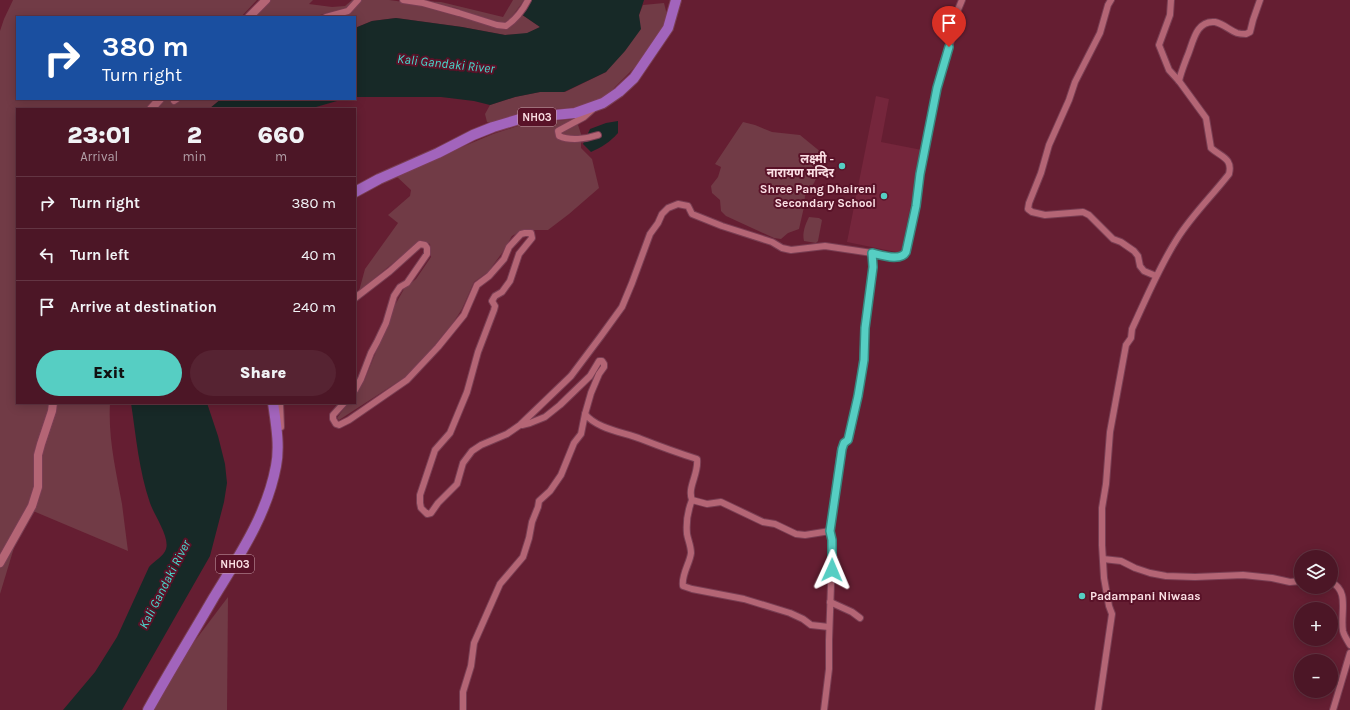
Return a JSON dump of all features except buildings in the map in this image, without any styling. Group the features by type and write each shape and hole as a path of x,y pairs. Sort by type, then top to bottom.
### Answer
{"highway":[{"name":"NH03","path":"356,191 379,179 438,153 473,134 523,118 575,113 603,103 619,92 634,78 668,28 676,0"},
{"name":"NH03","path":"148,710 175,662 250,539 266,502 277,466 278,447 273,404"}],"street":[{"path":"250,16 266,0"},
{"path":"330,16 348,11 358,0"},
{"path":"403,0 423,3 438,8 459,12 497,25 506,26 513,21 528,0"},
{"path":"343,404 333,415 333,419 336,424 339,425 349,420 407,380 438,347 464,315 477,285 489,276 504,260 509,246 521,234 530,233 532,238 519,254 510,281 502,292 495,296 492,301 494,310 478,352 467,392 450,433 435,450 420,495 420,503 423,511 427,514 431,512 457,484 463,463 472,451 481,445 507,434 520,425 571,376 622,307 650,234 658,223 662,214 668,208 678,204 688,206 692,214 791,250 825,246 897,258 902,256 906,252 916,206 920,174 942,66 952,38 954,16 962,0"},
{"path":"1111,0 1108,5 1100,33 1075,82 1069,100 1049,145 1047,157 1028,209 1032,212 1045,216 1083,212 1113,239 1134,251 1138,256 1140,266 1144,271 1156,276"},
{"path":"1098,710 1112,614 1106,590 1103,559 1102,508 1113,414 1126,345 1131,338 1132,329 1156,276 1177,239 1194,214 1226,178 1229,171 1228,162 1211,148 1206,118 1180,81 1169,70 1159,44 1170,15 1171,1 1165,0"},
{"path":"1180,81 1181,71 1194,36 1201,27 1209,22 1221,23 1237,33 1246,34 1250,32 1260,0"},
{"path":"152,108 159,100"},
{"path":"598,135 564,139 559,136 558,131 584,117 590,111 603,103"},
{"path":"356,297 390,272 420,244 425,245 427,248 427,254 407,283 400,287 394,296 386,323 356,388"},
{"path":"824,710 829,668 832,557 832,540 830,531 842,449 844,443 848,440 864,360 865,328 873,267 872,253"},
{"path":"463,710 463,692 470,670 474,642 500,584 522,557 539,501 550,492 561,475 574,443 581,434 591,392 599,374 604,367 602,361 599,361 590,376 545,417 520,425"},
{"path":"0,563 32,506 38,487 38,455 53,404"},
{"path":"276,427 281,427 280,404"},
{"path":"585,414 589,419 606,427 667,450 697,459 697,469 690,490 692,500 688,517 687,535 691,553 683,586 738,597 790,613 812,625 829,627"},
{"path":"692,500 707,504 721,502 763,522 775,524 796,534 805,535 815,532 830,531"},
{"path":"1103,559 1121,561 1135,568 1166,576 1195,577 1243,575 1294,582"},
{"path":"1338,585 1344,592 1344,633 1350,645"},
{"path":"830,602 852,612 860,618"},
{"path":"1333,710 1350,653"}],"shaded area":[{"path":"13,0 257,0 242,16 16,16 16,100 220,100 210,108 16,108 16,404 110,404 111,442 122,504 128,551 26,508 0,594 0,31"},
{"path":"271,0 313,0 309,4 332,7 345,6 352,0 356,0 347,10 314,16 256,16"},
{"path":"362,0 389,0 429,7 505,28 511,26 521,14 540,27 527,34 505,35 462,27 396,18 372,21 356,28 356,16 342,16 353,9"},
{"path":"513,0 524,0 511,18 503,23 456,8 420,1 441,2 503,17"},
{"path":"664,3 668,19 638,64 605,97 581,107 524,111 494,123 487,122 485,114 490,105 515,97 540,92 565,92 606,72 639,15 643,5"},
{"name":"Shree Pang Dhaireni Secondary School","path":"876,96 889,99 881,142 922,150 901,253 847,242"},
{"path":"576,119 581,134 581,148 592,159 599,188 548,230 523,230 512,236 488,272 474,282 462,309 453,323 407,376 339,420 337,418 347,404 356,404 356,392 365,379 395,305 404,289 416,279 431,257 430,244 421,240 359,291 365,269 398,223 388,215 410,196 411,190 395,175 493,134 524,124"},
{"path":"743,122 772,132 800,135 822,153 819,172 814,183 805,196 799,229 788,233 781,239 774,238 726,216 721,211 720,200 712,193 711,186 718,177 721,167 715,164"},
{"path":"809,217 819,218 822,220 818,241 816,243 804,241 804,229"},
{"path":"228,597 227,710 154,710 188,650"}],"water":[{"name":"Kali Gandaki River","path":"531,0 644,0 639,15 641,29 625,51 606,72 564,92 540,92 515,97 490,105 474,101 441,97 356,97 356,28 372,21 396,18 462,27 505,35 527,33 540,27 521,14"},
{"path":"220,100 340,100 312,108 210,108"},
{"path":"618,121 618,133 606,144 591,152 583,144 590,129 606,123"},
{"name":"Kali Gandaki River","path":"131,404 207,404 225,464 227,483 224,502 210,556 122,710 63,710 95,672 117,637 149,567 163,554 166,549 166,538 146,491 138,453"}],"place":[{"name":"लक्ष्मी - नारायण मन्दिर","path":"842,166"},
{"name":"Shree Pang Dhaireni Secondary School","path":"884,196"},
{"name":"Padampani Niwaas","path":"1082,596"}],"route":[{"path":"832,570 832,540 830,531 842,449 844,443 848,440 864,360 863,347 873,267 871,257 872,253 897,258 901,257 906,252 916,206 925,145 942,66 949,47"}]}
